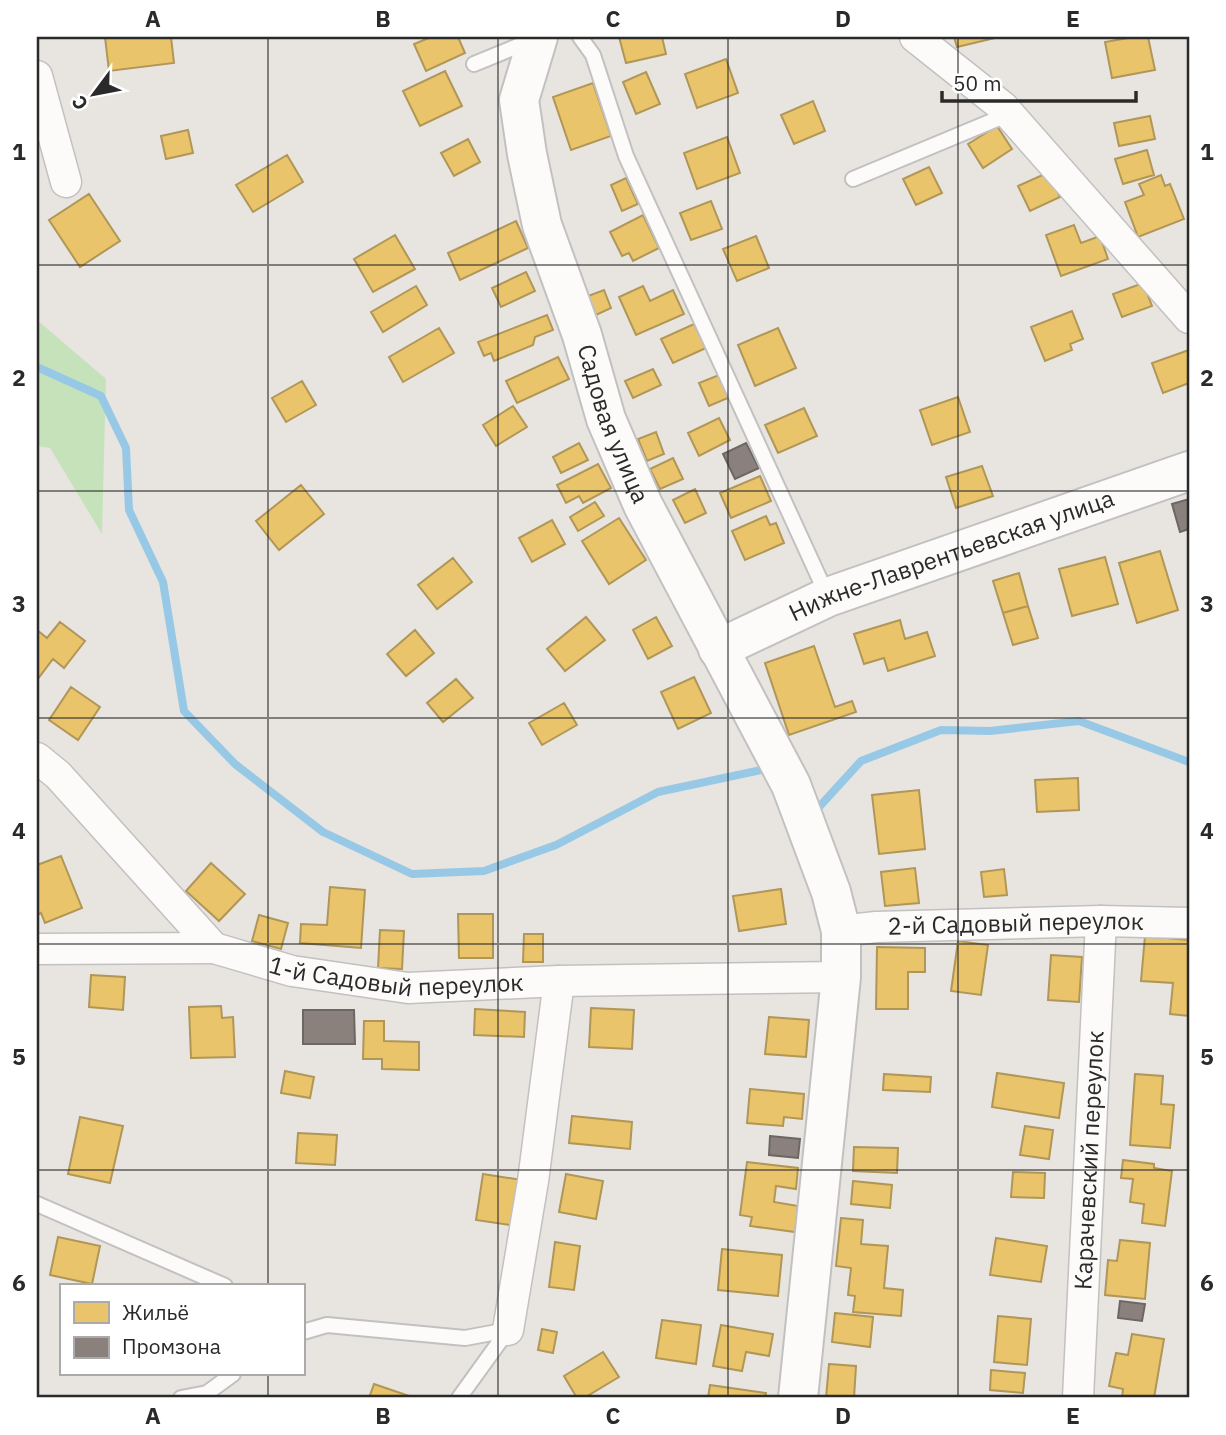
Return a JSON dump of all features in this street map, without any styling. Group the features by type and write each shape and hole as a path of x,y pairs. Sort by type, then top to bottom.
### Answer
{"street":[{"name":"Садовая улица","path":"538,37 519,100 527,154 542,225 582,335 606,419 643,505 791,785 841,931"},
{"path":"915,37 1009,114 1189,318"},
{"path":"37,76 66,181"},
{"name":"Нижне-Лаврентьевская улица","path":"718,649 828,597 1189,471"},
{"path":"37,758 58,775 214,948"},
{"name":"2-й Садовый переулок","path":"841,931 876,927 1101,921 1189,923"},
{"name":"Карачевский переулок","path":"1078,1398 1101,921"},
{"path":"798,1398 841,977 841,931"},
{"path":"37,949 214,948"},
{"name":"1-й Садовый переулок","path":"214,948 292,971 408,988 559,981 841,977"},
{"path":"508,1330 533,1181 559,981"}],"lane":[{"path":"474,64 538,37"},
{"path":"580,37 593,55 626,156 828,597"},
{"path":"853,179 1009,114"},
{"path":"37,1204 220,1284"},
{"path":"304,1332 327,1325 465,1338 508,1330"},
{"path":"459,1398 508,1330"},
{"path":"181,1398 207,1393 230,1376"}],"green space":[{"path":"37,320 106,379 102,534 50,448 37,446"}],"building: Жильё":[{"path":"105,37 171,37 174,63 109,71"},
{"path":"431,37 458,37 465,53 426,71 414,44"},
{"path":"619,37 662,37 666,54 626,63"},
{"path":"954,37 999,37 957,47"},
{"path":"1148,37 1155,70 1112,78 1105,42"},
{"path":"726,59 738,93 697,108 685,74"},
{"path":"445,71 462,106 420,126 403,91"},
{"path":"646,72 660,104 636,114 623,82"},
{"path":"593,83 611,136 571,150 553,97"},
{"path":"813,101 825,131 794,144 781,115"},
{"path":"1150,116 1155,139 1119,146 1114,123"},
{"path":"997,126 1012,149 983,168 968,144"},
{"path":"188,130 193,153 166,159 161,136"},
{"path":"727,137 740,173 697,189 684,153"},
{"path":"468,139 480,162 454,176 441,153"},
{"path":"1147,150 1154,175 1123,184 1115,159"},
{"path":"287,155 303,182 253,212 236,185"},
{"path":"929,167 942,193 916,205 903,179"},
{"path":"1049,172 1060,197 1030,211 1018,186"},
{"path":"1161,175 1165,186 1170,184 1184,219 1138,237 1125,202 1144,195 1139,184"},
{"path":"626,178 638,204 622,211 611,185"},
{"path":"89,194 120,241 80,267 49,220"},
{"path":"711,201 722,229 691,240 680,213"},
{"path":"643,215 659,248 633,261 629,253 622,256 610,232"},
{"path":"516,221 528,248 460,280 448,253"},
{"path":"1074,225 1081,243 1100,236 1108,259 1061,276 1046,235"},
{"path":"395,235 415,269 373,292 354,259"},
{"path":"756,236 769,268 737,281 723,249"},
{"path":"526,272 535,291 501,307 492,288"},
{"path":"1143,283 1152,306 1122,317 1113,294"},
{"path":"416,286 427,305 383,332 371,312"},
{"path":"643,286 650,301 673,290 684,314 636,335 619,297"},
{"path":"604,290 611,308 596,315 588,296"},
{"path":"1072,311 1083,339 1070,344 1072,350 1045,361 1031,327"},
{"path":"547,315 553,330 535,337 533,345 494,361 491,353 484,356 478,342"},
{"path":"694,324 706,348 673,363 661,339"},
{"path":"439,328 454,353 403,382 389,357"},
{"path":"778,328 796,368 755,386 738,345"},
{"path":"1189,350 1189,383 1163,393 1152,363"},
{"path":"558,357 569,379 517,403 506,381"},
{"path":"653,369 661,385 633,398 625,381"},
{"path":"719,375 728,398 709,406 699,383"},
{"path":"302,381 316,405 286,422 272,398"},
{"path":"958,397 970,432 932,445 920,410"},
{"path":"513,406 527,427 496,446 483,425"},
{"path":"804,408 817,436 778,453 765,425"},
{"path":"719,418 730,440 699,456 688,433"},
{"path":"656,432 664,454 647,461 638,439"},
{"path":"579,443 588,460 561,473 553,457"},
{"path":"673,458 683,479 660,489 650,469"},
{"path":"598,464 611,488 583,503 579,496 566,503 557,485"},
{"path":"982,466 993,496 956,508 946,477"},
{"path":"760,476 771,501 731,518 720,493"},
{"path":"301,485 324,514 279,550 256,521"},
{"path":"695,489 706,513 685,523 673,500"},
{"path":"595,502 604,516 578,531 570,517"},
{"path":"766,516 770,525 776,523 784,543 745,560 732,531"},
{"path":"619,518 646,560 609,584 582,541"},
{"path":"552,520 565,544 532,562 519,538"},
{"path":"1160,551 1178,610 1137,623 1119,563"},
{"path":"1105,557 1118,604 1072,616 1059,569"},
{"path":"453,558 472,582 437,609 418,585"},
{"path":"1019,573 1028,606 1003,613 993,581"},
{"path":"1028,606 1038,638 1013,645 1003,613"},
{"path":"586,617 605,640 565,671 547,649"},
{"path":"656,617 672,646 648,659 633,630"},
{"path":"900,620 905,639 927,632 935,656 888,671 884,658 864,664 854,634"},
{"path":"60,622 85,641 64,668 53,659 37,680 37,630 47,638"},
{"path":"415,630 434,653 406,676 387,654"},
{"path":"814,646 835,707 852,701 856,712 789,735 765,663"},
{"path":"694,677 711,713 678,729 661,692"},
{"path":"456,679 473,698 443,722 427,703"},
{"path":"71,687 100,707 78,740 49,720"},
{"path":"564,703 577,725 542,745 529,723"},
{"path":"1078,778 1079,810 1037,812 1035,780"},
{"path":"919,790 925,849 879,854 872,795"},
{"path":"61,856 82,908 45,923 41,913 37,915 37,865"},
{"path":"211,863 245,894 219,921 186,891"},
{"path":"915,868 919,903 885,906 881,872"},
{"path":"1004,869 1007,895 984,897 981,872"},
{"path":"330,887 365,890 361,948 300,943 301,924 327,925"},
{"path":"781,889 786,924 739,931 733,896"},
{"path":"458,914 493,914 493,958 459,958"},
{"path":"259,915 288,923 281,949 252,941"},
{"path":"380,930 404,931 402,969 378,968"},
{"path":"524,934 543,934 543,962 523,962"},
{"path":"1145,936 1188,940 1189,1016 1170,1014 1173,983 1141,981"},
{"path":"958,941 988,945 981,995 951,991"},
{"path":"877,947 925,948 925,972 908,972 908,1009 876,1009"},
{"path":"1051,955 1082,957 1079,1002 1048,1000"},
{"path":"91,975 125,977 123,1010 89,1007"},
{"path":"221,1006 222,1018 233,1017 235,1057 191,1058 189,1007"},
{"path":"591,1008 634,1010 632,1049 589,1047"},
{"path":"475,1009 525,1012 524,1037 474,1035"},
{"path":"769,1017 809,1020 806,1057 765,1054"},
{"path":"364,1021 384,1021 384,1041 419,1042 419,1070 382,1069 382,1059 363,1059"},
{"path":"285,1071 314,1077 310,1098 281,1093"},
{"path":"997,1073 1064,1083 1059,1118 992,1107"},
{"path":"884,1074 931,1077 930,1092 883,1090"},
{"path":"1135,1074 1163,1076 1161,1104 1174,1105 1170,1148 1130,1145"},
{"path":"750,1089 804,1094 802,1119 784,1117 783,1126 747,1123"},
{"path":"572,1116 632,1122 630,1149 569,1143"},
{"path":"80,1117 123,1126 110,1183 68,1174"},
{"path":"1025,1126 1053,1130 1049,1159 1020,1155"},
{"path":"298,1133 337,1135 335,1165 296,1163"},
{"path":"854,1147 898,1148 897,1173 853,1171"},
{"path":"1123,1160 1154,1164 1154,1168 1172,1171 1165,1226 1142,1223 1144,1204 1130,1202 1133,1179 1121,1178"},
{"path":"747,1162 798,1168 796,1189 776,1186 774,1202 798,1206 795,1232 750,1226 752,1217 740,1215"},
{"path":"1013,1172 1045,1173 1044,1198 1011,1197"},
{"path":"483,1174 522,1180 516,1226 476,1220"},
{"path":"566,1174 603,1181 596,1219 559,1212"},
{"path":"853,1181 892,1185 890,1208 851,1204"},
{"path":"841,1218 863,1220 861,1244 888,1246 884,1288 903,1290 901,1316 853,1312 855,1296 848,1295 851,1268 836,1266"},
{"path":"58,1237 100,1246 92,1284 50,1275"},
{"path":"996,1238 1047,1246 1041,1282 990,1275"},
{"path":"1120,1240 1150,1243 1145,1299 1105,1295 1108,1260 1117,1261"},
{"path":"555,1242 580,1246 574,1290 549,1287"},
{"path":"722,1249 782,1255 778,1296 718,1290"},
{"path":"835,1313 873,1317 870,1347 832,1342"},
{"path":"998,1316 1031,1319 1027,1365 994,1362"},
{"path":"662,1320 701,1325 696,1364 656,1358"},
{"path":"721,1325 773,1334 769,1356 746,1352 742,1371 713,1366"},
{"path":"542,1329 557,1332 553,1353 538,1350"},
{"path":"1132,1334 1164,1339 1154,1398 1122,1398 1123,1389 1109,1386 1116,1353 1128,1355"},
{"path":"603,1352 619,1377 584,1398 577,1398 564,1376"},
{"path":"829,1364 856,1366 854,1398 826,1398"},
{"path":"991,1370 1025,1373 1023,1393 990,1390"},
{"path":"374,1384 415,1398 369,1398"},
{"path":"710,1385 766,1393 765,1398 708,1398"}],"building: Промзона":[{"path":"746,443 759,468 735,479 723,454"},
{"path":"1189,499 1189,529 1180,532 1172,504"},
{"path":"303,1010 354,1010 355,1044 303,1044"},
{"path":"770,1136 800,1139 798,1158 769,1155"},
{"path":"1120,1301 1145,1304 1142,1321 1118,1318"}],"waterway":[{"path":"37,367 101,396 126,448 129,510 163,582 184,711 235,764 323,832 412,874 484,871 556,845 658,792 766,769 768,772"},
{"path":"810,808 820,806 861,761 941,730 990,731 1079,721 1189,762"}]}
